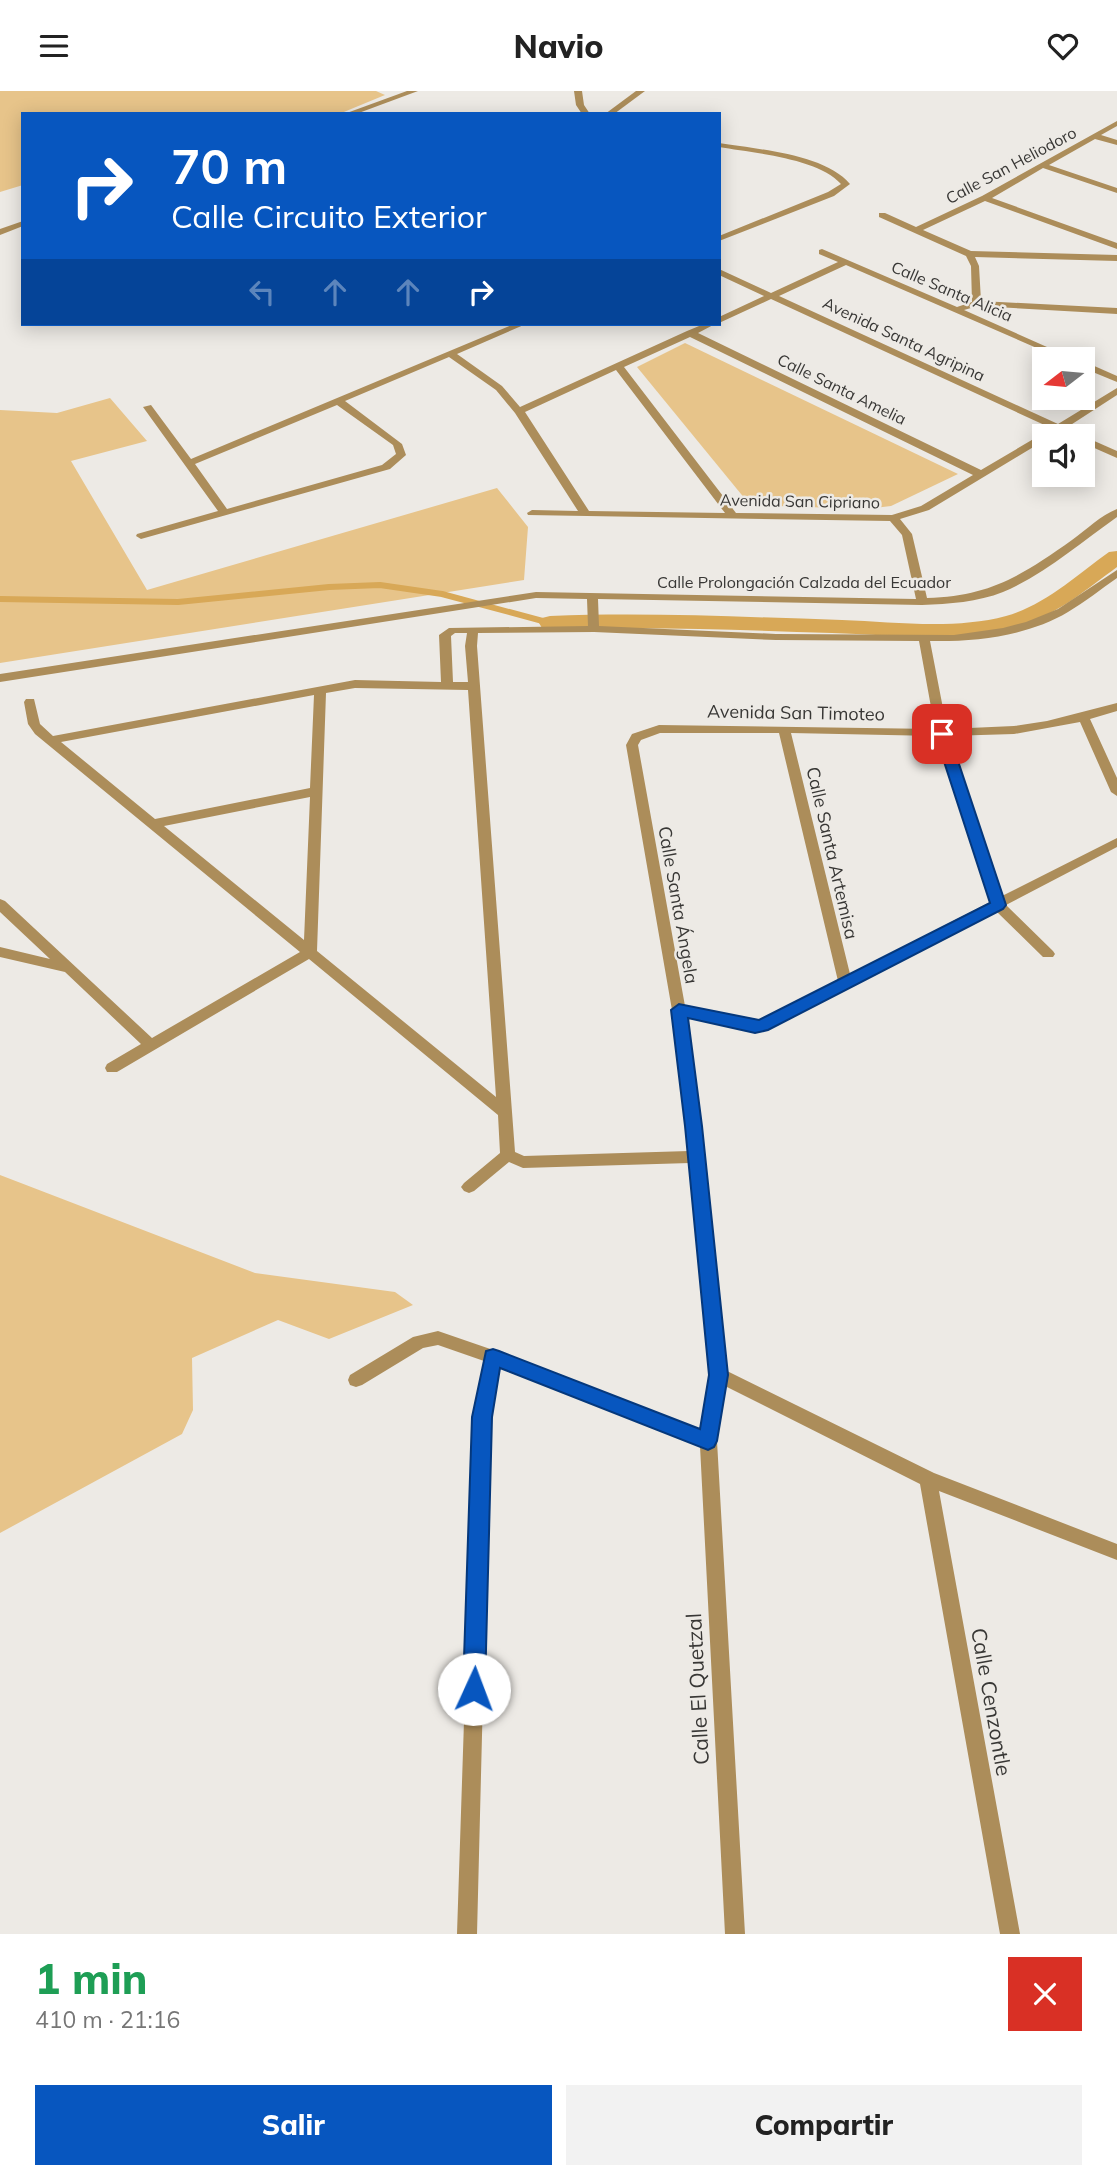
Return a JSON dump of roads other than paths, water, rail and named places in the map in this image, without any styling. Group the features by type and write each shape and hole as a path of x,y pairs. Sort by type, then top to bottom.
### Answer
{"street":[{"path":"354,112 414,91"},
{"path":"578,91 585,112"},
{"path":"612,112 641,91"},
{"name":"Calle San Heliodoro","path":"917,230 985,198 1117,123"},
{"path":"1095,136 1117,143"},
{"path":"721,145 835,171 846,184 831,194 721,238"},
{"path":"1042,166 1117,191"},
{"path":"985,198 1117,246"},
{"path":"882,215 970,254 1117,258"},
{"path":"0,232 21,224"},
{"name":"Calle Santa Alicia","path":"822,252 1042,347"},
{"path":"970,254 975,266 977,303"},
{"path":"721,319 846,262"},
{"name":"Avenida Santa Agripina","path":"721,273 1050,424"},
{"path":"956,310 977,303 1117,311"},
{"path":"189,463 517,326"},
{"path":"519,411 706,326"},
{"name":"Calle Santa Amelia","path":"690,333 980,474"},
{"path":"449,353 499,388 519,411 585,513"},
{"path":"618,366 732,515"},
{"path":"1096,370 1117,379"},
{"name":"Avenida San Cipriano","path":"1065,424 1117,391"},
{"path":"141,536 386,467 401,455 397,444 337,400"},
{"path":"148,407 225,513"},
{"name":"Avenida San Cipriano","path":"532,513 893,518 925,508 1032,444"},
{"path":"1095,445 1117,455"},
{"name":"Calle Prolongación Calzada del Ecuador","path":"0,678 536,595 922,602 962,599 1001,588 1117,512"},
{"path":"893,518 907,534 922,602"},
{"path":"447,684 445,635 453,631 594,629 924,640 983,635 1030,624 1062,611 1117,573"},
{"path":"592,596 594,629"},
{"path":"473,629 471,646 509,1155"},
{"path":"924,640 942,734 998,905 1048,954"},
{"path":"53,740 355,684 474,686"},
{"path":"310,952 320,690"},
{"path":"30,702 34,725 39,731 506,1113"},
{"name":"Avenida San Timoteo","path":"681,729 942,734 1028,729 1084,718 1117,707"},
{"path":"1084,718 1117,792"},
{"name":"Calle Santa Ángela","path":"681,729 659,729 644,733 636,737 632,745 679,1010 694,1126 719,1375"},
{"name":"Calle Santa Artemisa","path":"784,730 845,983"},
{"path":"155,824 317,791"},
{"path":"679,1010 755,1027 1117,842"},
{"path":"0,904 151,1045"},
{"path":"0,952 69,969"},
{"path":"112,1068 310,952"},
{"path":"509,1155 523,1161 696,1157"},
{"path":"469,1187 509,1155"},
{"path":"356,1380 419,1342 438,1338 708,1441"},
{"path":"467,1934 482,1417 493,1357"},
{"path":"719,1375 928,1479 1117,1552"},
{"name":"Calle El Quetzal","path":"719,1375 708,1441 735,1934"},
{"name":"Calle Cenzontle","path":"928,1479 1010,1934"}],"waterway":[{"path":"550,623 664,621 914,630 974,628 1027,616 1068,593 1117,557"},
{"path":"0,599 178,602 329,587 380,585 442,594 550,623"}]}
